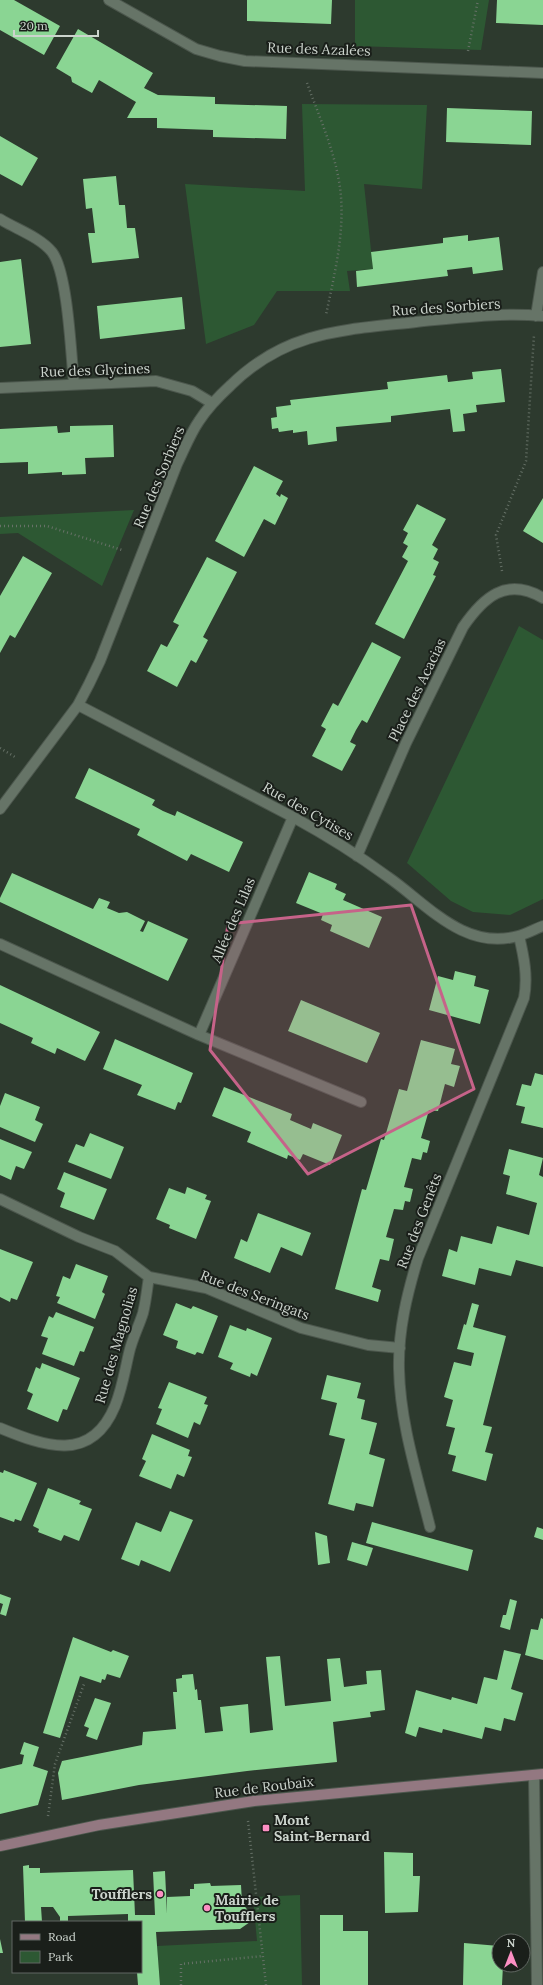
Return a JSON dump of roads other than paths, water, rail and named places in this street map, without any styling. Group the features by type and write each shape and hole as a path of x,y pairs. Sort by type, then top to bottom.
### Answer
{"main road":[{"name":"Rue de Roubaix","path":"0,1846 152,1816 288,1797 539,1774"}],"street":[{"name":"Rue des Azalées","path":"109,0 196,49 244,61 543,72"},
{"path":"0,219 41,243 52,252 59,263 64,285 74,384"},
{"path":"539,316 543,272"},
{"name":"Rue des Sorbiers","path":"0,810 78,705 100,662 177,464 198,422 212,403 246,370 268,354 296,342 346,330 494,316 539,316"},
{"name":"Rue des Glycines","path":"0,388 156,381 192,391 212,403"},
{"name":"Place des Acacias","path":"357,856 406,743 462,627 489,596 505,590 523,590 543,598"},
{"name":"Rue des Cytises","path":"78,705 293,817 390,877 432,913 455,928 471,934 490,938 519,936 543,926"},
{"name":"Allée des Lilas","path":"199,1035 293,817"},
{"name":"Rue des Genêts","path":"430,1527 404,1416 399,1369 400,1348 409,1288 418,1258 524,998 526,974 519,936"},
{"path":"0,944 199,1035 361,1102"},
{"name":"Rue des Seringats","path":"0,1199 79,1237 115,1251 149,1277 206,1288 301,1328 368,1346 400,1348"},
{"name":"Rue des Magnolias","path":"0,1428 47,1445 65,1446 82,1443 97,1434 108,1420 115,1406 129,1351 143,1312 149,1277"},
{"name":"Rue de Roubaix","path":"537,1985 539,1774"}],"place":[{"name":"Mont Saint-Bernard","path":"266,1828"},
{"name":"Toufflers","path":"160,1894"},
{"name":"Mairie de Toufflers","path":"207,1908"}]}
